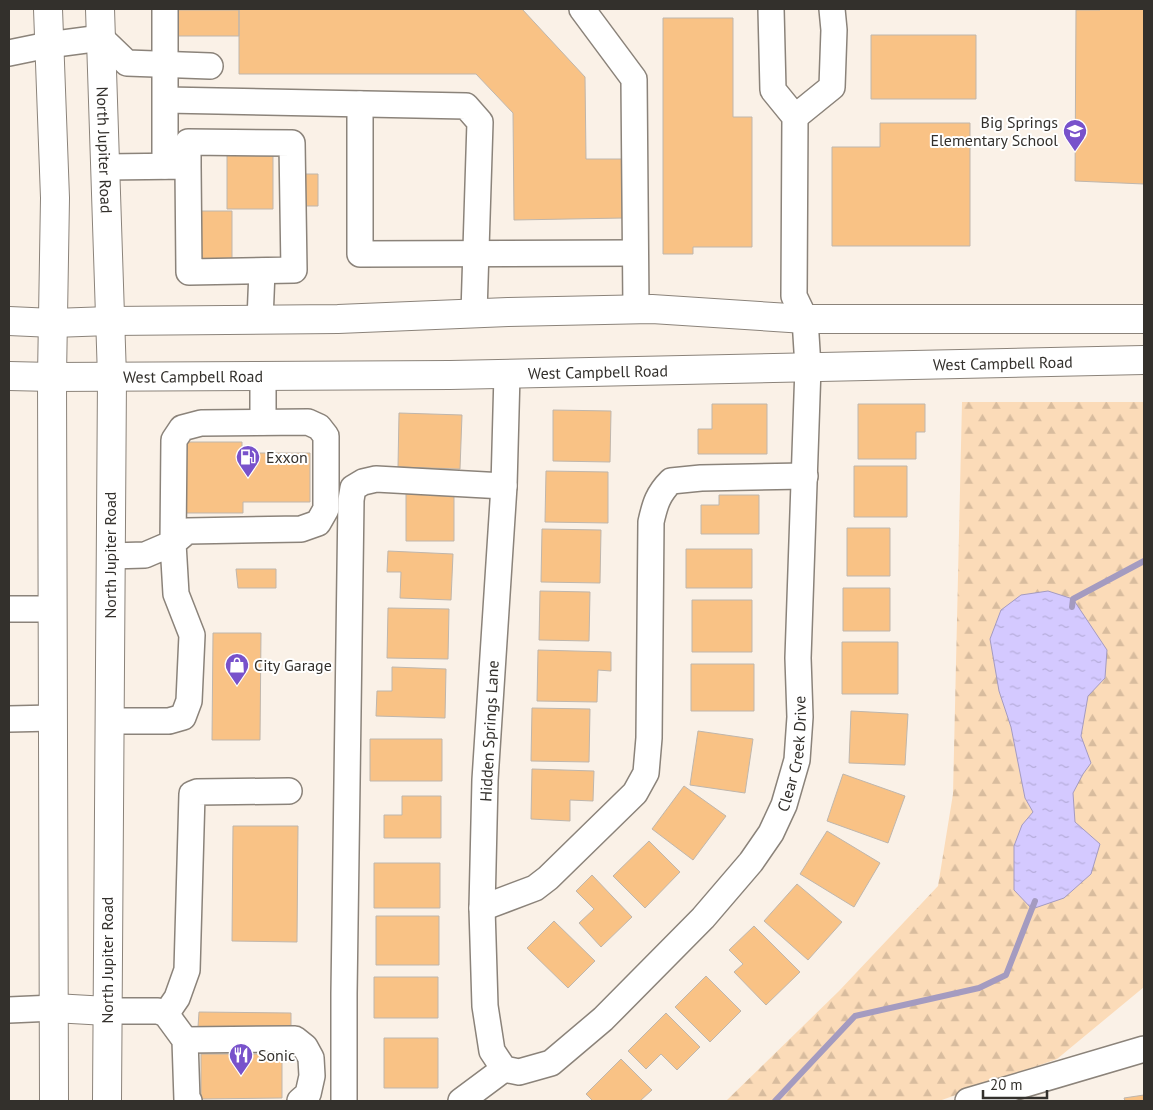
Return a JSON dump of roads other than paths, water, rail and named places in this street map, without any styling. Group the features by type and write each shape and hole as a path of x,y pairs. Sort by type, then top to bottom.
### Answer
{"main road":[{"path":"48,9 55,198 52,378 54,1101"},
{"name":"North Jupiter Road","path":"100,9 112,377 107,1101"},
{"path":"9,321 53,323 110,320 338,319 636,309 805,319 1144,320"},
{"path":"1116,320 1117,360"},
{"name":"West Campbell Road","path":"9,376 52,378 507,374 1144,360"},
{"path":"54,1008 107,1011"}],"street":[{"path":"105,167 180,158 292,143 294,270 190,272 180,158 166,100 165,9"},
{"path":"582,9 634,79 636,309"},
{"path":"771,9 773,90 795,117 794,296 805,319"},
{"path":"795,117 832,87 834,30 832,9"},
{"path":"9,53 48,45 101,38 128,63 210,66"},
{"path":"166,100 466,106 480,122 474,313"},
{"path":"360,104 360,254 636,252"},
{"path":"260,320 262,271"},
{"name":"Clear Creek Drive","path":"511,1071 551,1063 603,1019 703,918 752,862 771,833 784,805 796,760 800,717 798,658 806,476 808,367 805,319"},
{"name":"Hidden Springs Lane","path":"507,374 504,486 485,780 482,908 484,1006 492,1051 511,1071"},
{"path":"263,376 263,422"},
{"path":"109,721 169,721 183,716 189,701 192,635 176,594 173,543 174,440 182,428 200,423 308,422 319,427 326,436 326,510 318,523 301,529 187,531 173,543 145,555 110,556"},
{"path":"482,908 535,888 548,878 635,793 646,773 649,738 651,522 656,501 662,490 671,481 701,478 806,476"},
{"path":"344,1101 350,529 353,488 363,482 376,479 504,486"},
{"path":"9,609 53,609"},
{"path":"9,719 54,718"},
{"path":"166,1014 177,998 187,970 192,794 197,792 289,791"},
{"path":"9,1010 54,1008"},
{"path":"107,1011 158,1011 166,1014 185,1040 187,1100 189,1101"},
{"path":"185,1040 295,1039 305,1047 311,1058 312,1076 308,1094 300,1101"},
{"path":"968,1101 1144,1049"},
{"path":"461,1101 511,1071"}],"water":[{"path":"1048,591 1073,599 1107,650 1105,678 1088,696 1081,736 1091,763 1073,793 1075,822 1100,844 1091,874 1064,898 1032,909 1014,890 1014,846 1022,825 1033,812 1025,798 1011,727 999,691 990,639 1001,610 1021,595"}],"waterway":[{"path":"1072,607 1073,599 1144,561"},
{"path":"775,1101 855,1016 979,988 1006,975 1035,901"}],"place":[{"name":"Big Springs Elementary School","path":"1075,152"},
{"name":"Exxon","path":"248,478"},
{"name":"City Garage","path":"237,686"},
{"name":"Sonic","path":"241,1076"}]}
